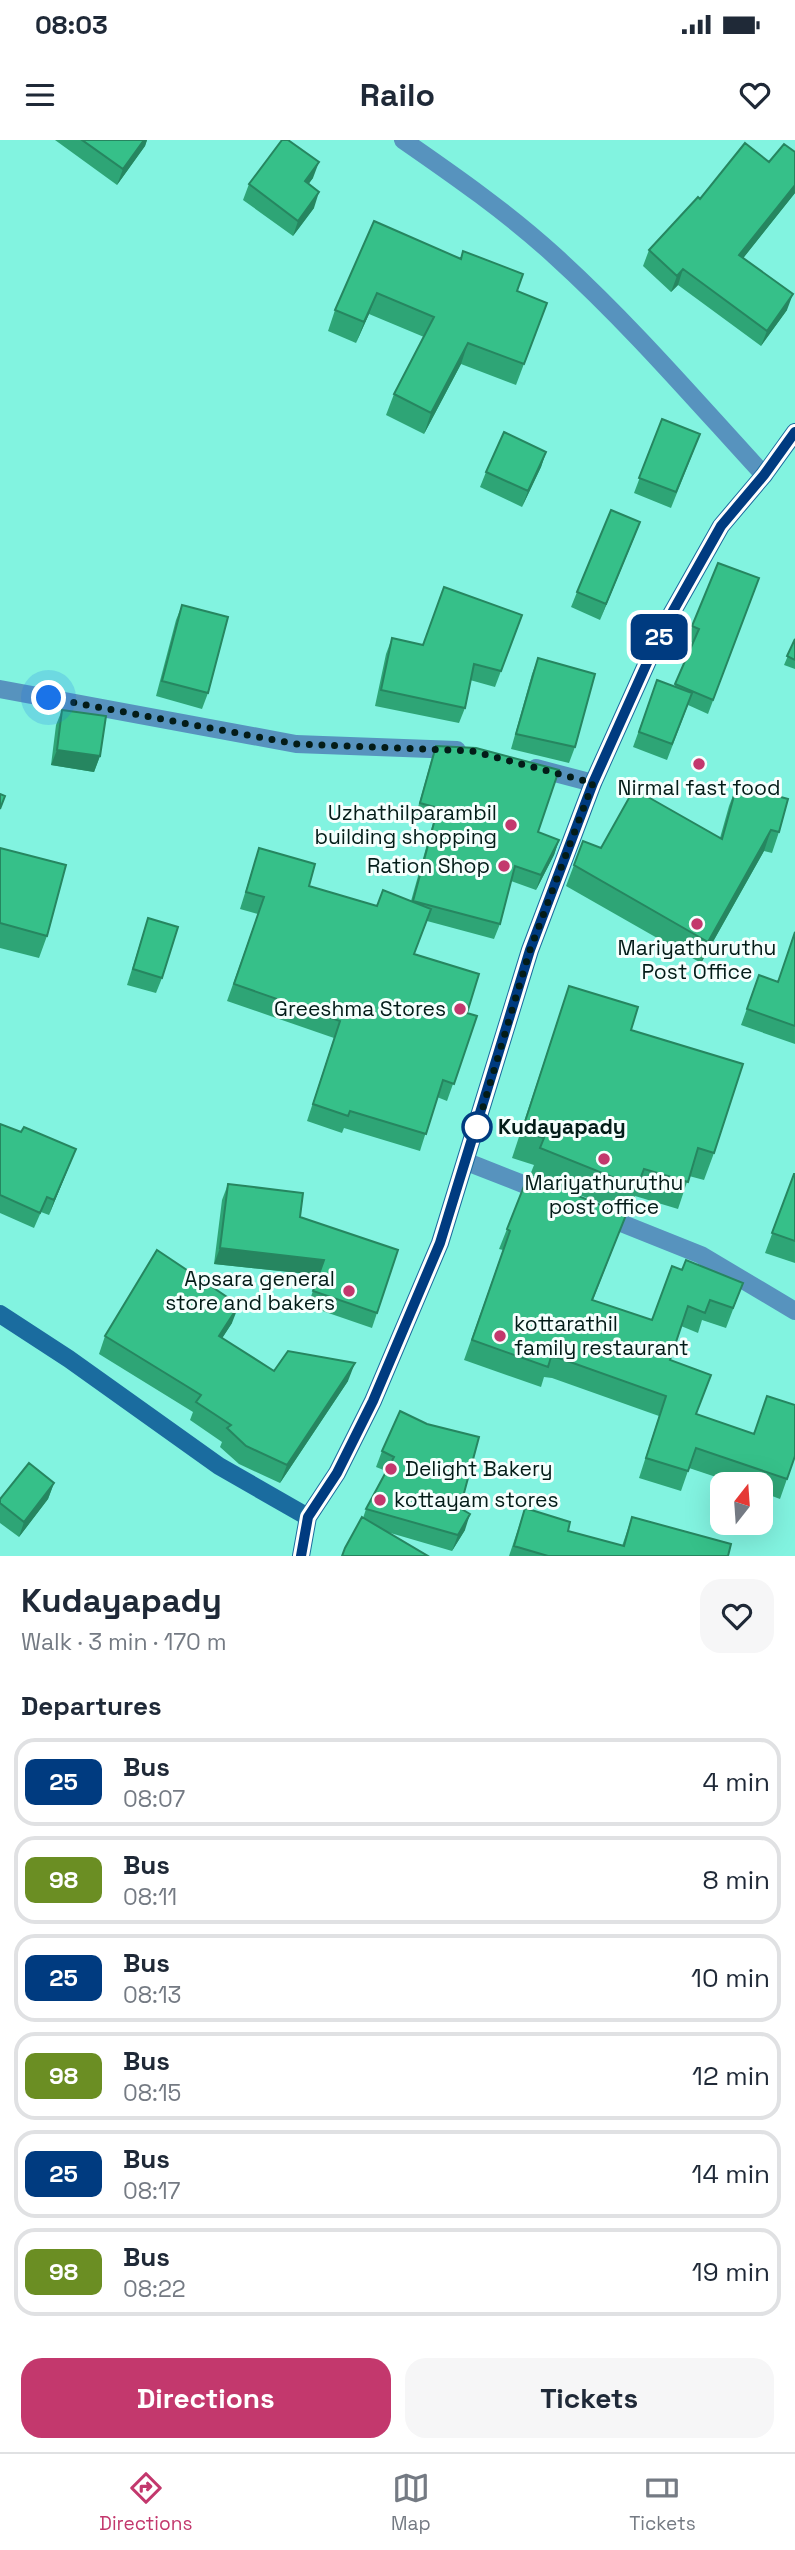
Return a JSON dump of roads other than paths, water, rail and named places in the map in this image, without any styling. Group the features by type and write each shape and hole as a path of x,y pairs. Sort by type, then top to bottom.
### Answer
{"main road":[{"path":"301,1556 308,1517 337,1473 373,1401 440,1243 530,950 593,783 660,634 721,526 764,475 795,432"},
{"path":"0,1314 69,1359 219,1466 308,1517"}],"street":[{"path":"403,140 465,183 555,255 637,336 764,475"},
{"path":"0,689 296,744 472,751"},
{"path":"513,762 593,783"},
{"path":"467,1162 565,1201"},
{"path":"590,1211 701,1255 795,1311"}],"place":[{"name":"Nirmal fast food","path":"699,764"},
{"name":"Uzhathilparambil building shopping","path":"511,825"},
{"name":"Ration Shop","path":"504,866"},
{"name":"Mariyathuruthu Post Office","path":"697,924"},
{"name":"Greeshma Stores","path":"460,1009"},
{"name":"Kudayapady","path":"477,1127"},
{"name":"Mariyathuruthu post office","path":"604,1159"},
{"name":"Apsara general store and bakers","path":"349,1291"},
{"name":"kottarathil family restaurant","path":"500,1336"},
{"name":"Delight Bakery","path":"391,1469"},
{"name":"kottayam stores","path":"380,1500"}]}
